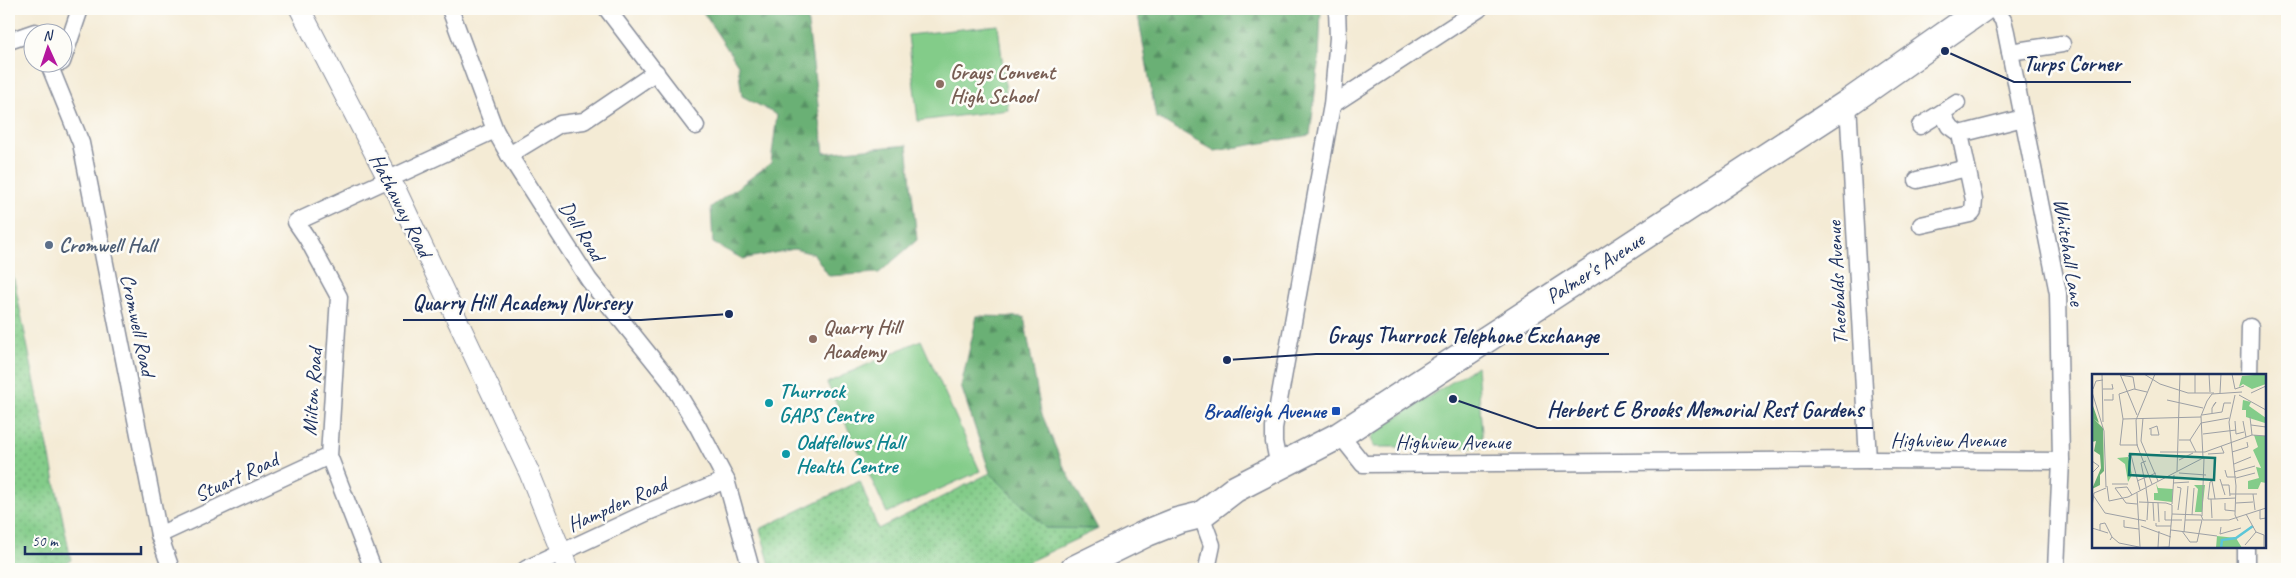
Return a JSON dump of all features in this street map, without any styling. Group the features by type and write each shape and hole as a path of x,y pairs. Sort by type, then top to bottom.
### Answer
{"main road":[{"name":"Palmer's Avenue","path":"1074,569 1147,533 1201,515 1235,490 1340,435 1848,102 1982,9"}],"street":[{"path":"72,33 80,9"},
{"name":"Hathaway Road","path":"300,9 388,179 396,190 529,472 565,560"},
{"name":"Dell Road","path":"450,9 495,130 509,154 589,280 670,381 726,480 752,569"},
{"path":"607,9 696,126"},
{"path":"1279,467 1274,442 1274,428 1332,105 1338,38 1337,9"},
{"path":"1332,105 1479,9"},
{"name":"Whitehall Lane","path":"1994,9 2003,20 2058,293 2061,461 2056,569"},
{"path":"9,41 22,36"},
{"path":"2010,52 2062,44"},
{"name":"Cromwell Road","path":"52,72 80,143 159,536 171,569"},
{"path":"56,83 59,72"},
{"path":"509,154 560,124 584,122 656,72"},
{"name":"Theobalds Avenue","path":"1848,102 1868,460"},
{"path":"1920,126 1957,103"},
{"path":"1921,225 1970,214 1973,211 1974,200 1960,134 1950,126 1942,113"},
{"path":"1960,134 2023,118"},
{"path":"388,179 495,130"},
{"path":"1917,180 1967,168"},
{"name":"Milton Road","path":"373,569 329,456 339,297 307,238 296,222 388,179"},
{"path":"2249,374 2250,327"},
{"name":"Highview Avenue","path":"1340,435 1363,464 1868,460 2061,461"},
{"name":"Stuart Road","path":"159,536 329,456"},
{"name":"Hampden Road","path":"526,569 565,560 648,512 726,480"},
{"path":"1201,515 1212,546 1208,569"},
{"path":"2246,548 2246,569"}],"green space":[{"path":"701,9 806,9 824,153 907,145 917,240 879,273 829,276 814,254 794,249 743,259 713,243 711,207 771,163 777,115 742,96 738,65"},
{"path":"1137,9 1321,9 1319,60 1310,135 1215,151 1156,117"},
{"path":"998,25 1008,110 918,121 908,35"},
{"path":"9,255 71,560 56,569 9,569"},
{"path":"977,316 1024,317 1041,412 1062,463 1098,529 1045,528 990,473 961,386"},
{"path":"921,340 980,471 887,513 827,383"},
{"path":"1477,366 1483,447 1374,447 1371,438 1375,431"},
{"path":"990,473 1045,528 1098,529 1013,569 771,569 760,529 860,481 878,529"}],"place":[{"name":"Turps Corner","path":"1945,51"},
{"name":"Grays Convent High School","path":"940,84"},
{"name":"Cromwell Hall","path":"49,245"},
{"name":"Quarry Hill Academy Nursery","path":"729,314"},
{"name":"Quarry Hill Academy","path":"813,339"},
{"name":"Grays Thurrock Telephone Exchange","path":"1227,360"},
{"name":"Herbert E Brooks Memorial Rest Gardens","path":"1453,399"},
{"name":"Thurrock GAPS Centre","path":"769,403"},
{"name":"Bradleigh Avenue","path":"1336,411"},
{"name":"Oddfellows Hall Health Centre","path":"786,454"}]}
